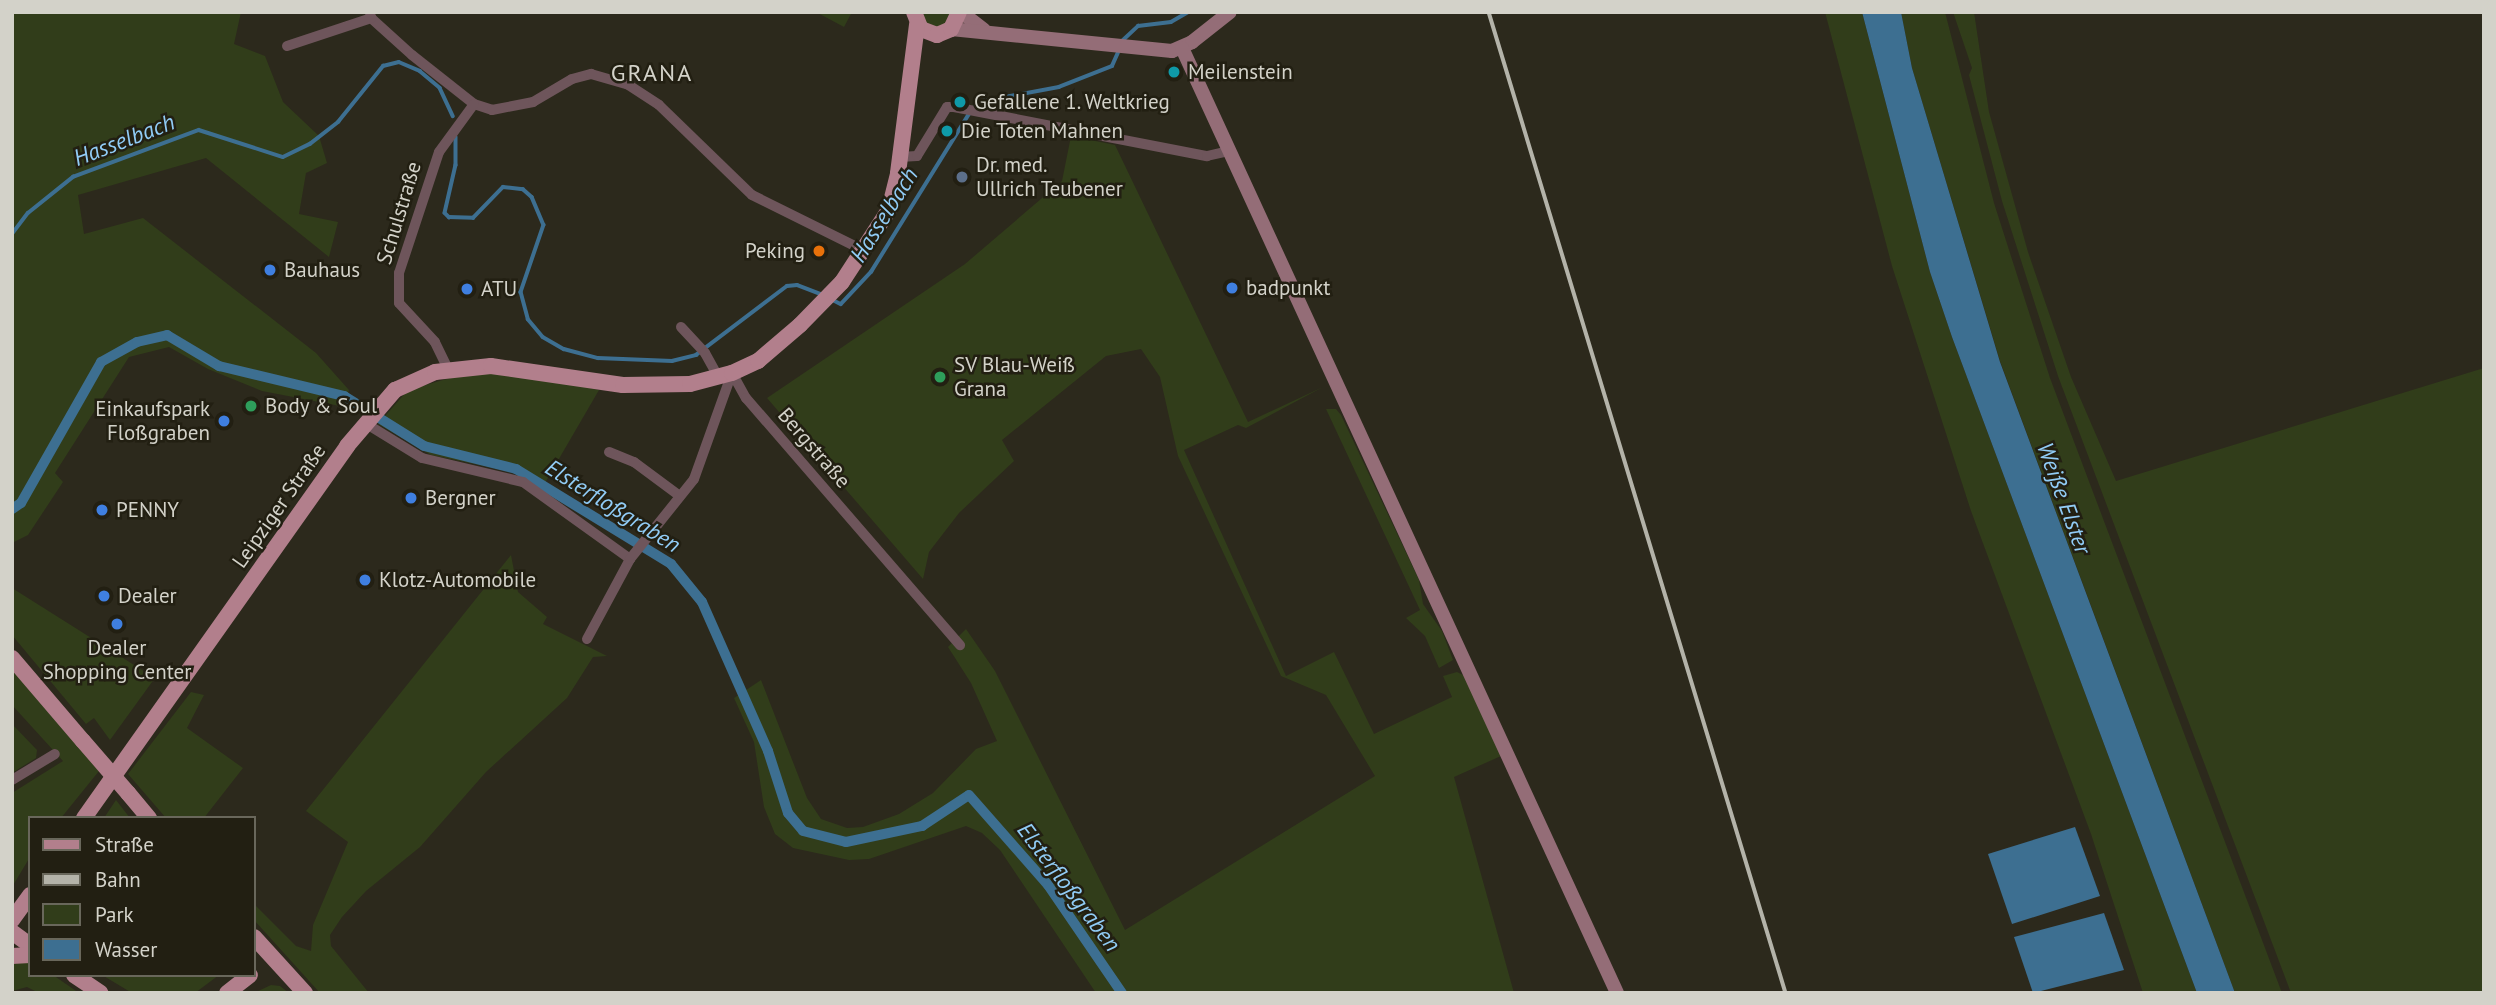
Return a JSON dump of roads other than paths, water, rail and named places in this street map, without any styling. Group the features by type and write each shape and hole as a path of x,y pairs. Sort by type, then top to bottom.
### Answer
{"main road":[{"path":"960,12 984,30"},
{"name":"Leipziger Straße","path":"912,69 960,12"},
{"path":"916,18 944,32 984,30 1126,49 1182,48 1230,12"},
{"name":"Leipziger Straße","path":"85,816 370,416 404,384 448,369 513,367 637,386 726,376 771,352 818,308 864,251 889,210 904,157 916,18"},
{"path":"1182,48 1617,993"},
{"path":"15,661 147,816"},
{"path":"12,920 28,898"},
{"path":"12,932 28,944"},
{"path":"256,939 305,993"},
{"path":"256,971 272,958"},
{"path":"77,977 102,993"}],"street":[{"path":"287,47 371,15 474,104 492,110 510,110 533,103 572,79 591,74 618,81 659,105 752,195 864,251"},
{"name":"Schulstraße","path":"448,369 435,342 399,303 399,273 439,152 474,104"},
{"path":"904,157 923,149 947,107 1207,156 1229,151"},
{"path":"587,639 630,559 694,479 726,376 681,327"},
{"name":"Bergstraße","path":"726,376 960,645"},
{"path":"370,416 422,458 523,482 630,559"},
{"path":"609,452 634,462 680,496"},
{"path":"12,780 55,754"}],"water":[{"path":"1862,12 1901,12 1912,68 2000,362 2235,993 2197,993 1952,337 1930,272"},
{"path":"2075,827 2100,896 2012,924 1988,854"},
{"path":"2104,913 2124,970 2033,993 2014,937"}],"waterway":[{"name":"Hasselbach","path":"1122,41 1138,26 1171,22 1188,12"},
{"name":"Hasselbach","path":"974,108 978,102 1059,87 1112,66 1120,48"},
{"name":"Hasselbach","path":"12,234 28,213 73,177 199,130 283,157 310,144 338,122 383,66 399,62 420,71 440,88 453,116"},
{"name":"Hasselbach","path":"831,299 841,304 871,272 969,114"},
{"name":"Hasselbach","path":"456,137 456,165 445,213 449,217 473,218 503,187 523,189 532,197 544,225 521,292 528,319 543,337 564,349 598,358 672,361 696,355 787,286 797,285 821,294"},
{"name":"Elsterfloßgraben","path":"12,509 21,503 101,362 137,342 167,335 219,366 344,396 424,446 516,469 671,564 702,602 768,751 788,813 803,831 846,842 922,826 969,795 1048,885 1122,993"}],"railway":[{"path":"1489,12 1786,993"}],"place":[{"name":"Meilenstein","path":"1174,72"},
{"name":"Gefallene 1. Weltkrieg","path":"960,102"},
{"name":"Die Toten Mahnen","path":"947,131"},
{"name":"Dr. med. Ullrich Teubener","path":"962,177"},
{"name":"Peking","path":"819,251"},
{"name":"Bauhaus","path":"270,270"},
{"name":"badpunkt","path":"1232,288"},
{"name":"ATU","path":"467,289"},
{"name":"SV Blau-Weiß Grana","path":"940,377"},
{"name":"Body & Soul","path":"251,406"},
{"name":"Einkaufspark Floßgraben","path":"224,421"},
{"name":"Bergner","path":"411,498"},
{"name":"PENNY","path":"102,510"},
{"name":"Klotz-Automobile","path":"365,580"},
{"name":"Dealer","path":"104,596"},
{"name":"Dealer Shopping Center","path":"117,624"}],"district":[{"name":"GRANA","path":"652,73"}],"water label":[{"name":"Weiße Elster","path":"2064,498"}]}
